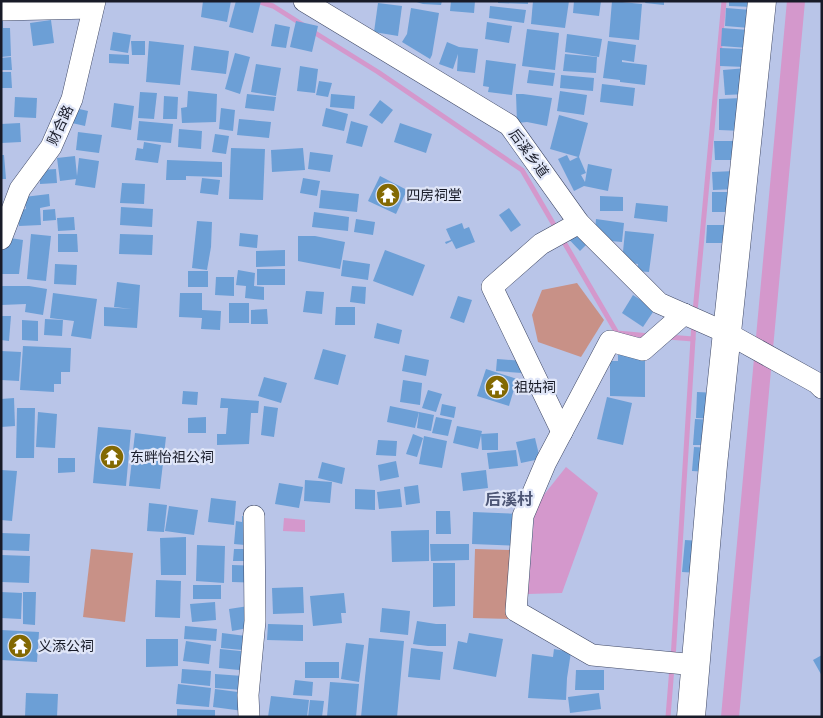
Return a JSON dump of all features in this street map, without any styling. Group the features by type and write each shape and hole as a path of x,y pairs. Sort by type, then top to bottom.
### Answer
{"main road":[{"path":"691,717 690,664 714,456 720,330 762,1"}],"street":[{"name":"后溪乡道","path":"304,1 331,8 509,125 566,230 659,303 720,330 817,383 822,388"},
{"path":"1,10 94,4"},
{"name":"财合路","path":"1,239 20,189 51,147 72,98 94,4"},
{"path":"562,432 492,287 541,244 566,230"},
{"path":"684,315 642,350 610,341 546,462 523,516 516,612 592,655 690,664"},
{"path":"250,717 248,695 255,621 254,516"}],"shaded area":[{"path":"577,283 604,320 581,357 538,342 532,315 542,290"},
{"path":"566,467 598,493 562,593 528,594 535,506"},
{"path":"284,518 305,520 305,532 283,531"},
{"path":"91,549 133,553 125,622 83,617"},
{"path":"475,549 513,550 511,619 473,618"}],"building":[{"path":"203,1 231,1 227,22 201,17"},
{"path":"236,1 261,1 253,33 229,27"},
{"path":"413,1 442,1 441,5 423,4"},
{"path":"451,1 475,1 474,13 450,11"},
{"path":"498,1 528,1 528,4 498,3"},
{"path":"533,1 569,1 565,28 531,24"},
{"path":"574,1 601,1 599,16 573,13"},
{"path":"612,1 642,4 639,40 609,37"},
{"path":"646,1 664,1 664,5 645,3"},
{"path":"729,1 753,1 753,7 729,6"},
{"path":"378,3 402,6 398,36 374,32"},
{"path":"490,6 526,10 524,23 489,18"},
{"path":"411,8 439,13 430,59 402,42 407,34"},
{"path":"726,8 751,10 750,28 725,26"},
{"path":"1,20 3,20 3,28 10,28 11,56 1,57"},
{"path":"51,20 54,43 33,46 30,23"},
{"path":"296,21 318,26 312,52 290,47"},
{"path":"487,22 512,26 509,43 485,39"},
{"path":"275,24 290,27 286,48 271,46"},
{"path":"722,28 749,30 748,48 721,46"},
{"path":"527,29 559,33 555,70 522,66"},
{"path":"113,32 131,35 128,53 110,50"},
{"path":"567,34 602,39 599,57 565,52"},
{"path":"131,41 145,41 145,55 132,55"},
{"path":"149,41 184,45 180,85 146,82"},
{"path":"608,41 636,45 634,62 622,60 622,62 647,65 645,85 603,78"},
{"path":"447,42 459,47 478,49 475,73 457,71 458,54 453,69 439,64"},
{"path":"194,46 229,51 226,74 191,70"},
{"path":"720,48 746,49 745,67 720,66"},
{"path":"235,53 250,57 240,94 225,89"},
{"path":"109,54 129,55 129,64 109,63"},
{"path":"565,54 597,57 596,73 563,71"},
{"path":"11,57 12,70 1,70 1,58"},
{"path":"486,60 516,64 512,95 488,92 489,87 483,86"},
{"path":"256,64 281,68 276,96 251,92"},
{"path":"300,66 318,69 315,93 297,91"},
{"path":"747,68 748,94 725,95 723,70"},
{"path":"529,70 555,73 553,86 527,83"},
{"path":"1,72 11,72 12,88 1,88"},
{"path":"561,75 594,78 593,91 560,88"},
{"path":"319,81 332,83 328,97 316,95"},
{"path":"602,84 635,88 633,106 600,102"},
{"path":"188,91 217,94 216,122 182,123 181,108 187,107"},
{"path":"560,91 587,95 584,115 557,111"},
{"path":"140,92 157,93 154,119 138,118"},
{"path":"247,94 276,97 274,111 245,108"},
{"path":"331,94 355,96 354,109 330,107"},
{"path":"516,94 552,98 547,126 527,122 517,123"},
{"path":"164,96 178,97 177,119 163,119"},
{"path":"15,97 37,98 36,118 14,117"},
{"path":"742,98 743,131 719,130 719,99"},
{"path":"380,100 393,110 382,124 369,115"},
{"path":"114,103 134,106 131,130 111,127"},
{"path":"75,108 88,111 85,126 72,123"},
{"path":"221,108 235,110 233,131 219,129"},
{"path":"326,108 348,114 344,131 322,126"},
{"path":"559,115 588,123 579,157 586,173 581,175 585,182 588,164 612,169 608,191 584,186 574,191 558,159 567,155 570,161 578,157 550,149"},
{"path":"239,119 271,122 269,138 237,135"},
{"path":"139,121 173,124 171,143 137,140"},
{"path":"351,121 368,126 362,147 346,143"},
{"path":"20,123 21,142 1,143 1,124"},
{"path":"400,123 432,134 426,153 394,142"},
{"path":"179,129 202,131 201,149 178,147"},
{"path":"78,132 102,135 99,153 76,150"},
{"path":"215,134 229,136 226,154 212,152"},
{"path":"714,141 736,141 736,160 715,160"},
{"path":"144,142 161,145 158,163 135,160 137,148 143,149"},
{"path":"231,148 265,149 263,200 229,199"},
{"path":"303,148 305,170 272,172 271,150"},
{"path":"310,152 333,155 330,172 308,169"},
{"path":"1,155 4,155 6,179 1,179"},
{"path":"75,156 77,176 79,158 99,161 95,188 75,185 76,179 60,181 57,158"},
{"path":"167,160 222,162 222,177 186,176 186,180 166,180"},
{"path":"56,169 57,183 40,184 40,170"},
{"path":"735,171 735,189 713,190 712,172"},
{"name":"四房祠堂","path":"380,176 407,190 396,214 368,201"},
{"path":"202,178 220,180 218,195 200,193"},
{"path":"303,178 320,181 317,196 300,193"},
{"path":"122,183 145,184 144,204 120,203"},
{"path":"321,190 359,194 357,212 319,208"},
{"path":"712,192 734,192 733,212 712,212"},
{"path":"49,194 50,206 40,208 41,225 19,226 18,210 26,209 24,197"},
{"path":"600,196 623,197 623,211 600,211"},
{"path":"636,203 668,206 667,222 634,218"},
{"path":"121,207 153,209 152,227 120,225"},
{"path":"509,208 521,225 511,232 499,215"},
{"path":"55,209 56,220 43,221 43,210"},
{"path":"314,212 349,217 348,231 312,227"},
{"path":"74,217 75,230 58,231 57,218"},
{"path":"356,219 375,222 373,235 354,232"},
{"path":"596,219 624,223 622,242 600,240 595,231"},
{"path":"197,221 212,222 211,247 207,270 192,268"},
{"path":"462,223 464,229 469,227 475,242 456,249 452,241 446,244 445,242 451,240 446,229"},
{"path":"707,225 732,225 732,243 706,243"},
{"path":"625,231 654,234 649,272 637,271 638,264 622,262"},
{"path":"562,232 592,239 580,251"},
{"path":"240,233 258,235 257,248 239,246"},
{"path":"31,234 51,236 46,281 27,279"},
{"path":"58,234 77,234 78,252 58,252"},
{"path":"120,234 153,235 152,255 119,254"},
{"path":"298,236 315,236 345,242 340,269 298,261"},
{"path":"4,237 23,240 19,274 1,274 1,255"},
{"path":"285,250 285,266 256,267 256,251"},
{"path":"385,250 425,265 413,296 373,281"},
{"path":"343,260 370,264 368,280 341,276"},
{"path":"55,264 77,265 76,285 54,284"},
{"path":"257,269 285,269 285,285 257,285"},
{"path":"238,270 255,273 254,286 264,287 264,300 245,298 246,286 236,285"},
{"path":"188,271 208,271 208,287 188,287"},
{"path":"216,277 234,277 234,296 215,295"},
{"path":"117,282 140,285 137,328 104,326 104,307 132,309 114,307"},
{"path":"1,286 29,286 47,289 43,315 25,312 26,304 1,305"},
{"path":"352,286 366,287 365,304 350,302"},
{"path":"306,291 324,292 322,314 303,312"},
{"path":"53,293 97,299 91,339 71,336 74,321 50,318"},
{"path":"180,293 202,293 202,310 221,311 220,330 201,329 202,318 179,317"},
{"path":"633,295 655,309 643,327 622,313"},
{"path":"458,296 472,300 464,323 450,318"},
{"path":"229,303 249,303 249,323 229,323"},
{"path":"336,307 355,307 355,325 335,325"},
{"path":"267,309 268,324 251,324 251,310"},
{"path":"1,316 11,316 9,341 1,340"},
{"path":"45,319 63,320 62,336 44,335"},
{"path":"22,320 38,321 38,341 22,340"},
{"path":"377,323 402,330 399,344 374,338"},
{"path":"23,346 71,348 70,372 61,372 61,384 54,384 54,392 20,390"},
{"path":"323,349 346,355 338,385 314,379"},
{"path":"1,351 21,352 19,381 1,380"},
{"path":"405,355 429,360 426,376 402,371"},
{"path":"618,355 645,355 645,397 610,396 610,361 618,361"},
{"path":"497,359 523,361 522,373 496,371"},
{"name":"祖姑祠","path":"486,369 517,379 509,406 477,396"},
{"path":"264,377 287,383 281,403 258,396"},
{"path":"403,380 422,383 420,405 400,402"},
{"path":"428,390 442,394 436,412 422,408"},
{"path":"183,391 198,392 197,405 182,404"},
{"path":"697,392 718,393 717,419 696,418"},
{"path":"607,397 632,403 623,445 597,439"},
{"path":"14,398 15,426 1,427 1,399"},
{"path":"221,398 259,401 258,413 251,413 249,444 217,445 217,434 226,434 228,408 220,408"},
{"path":"442,404 456,407 454,418 440,415"},
{"path":"264,406 278,408 274,437 261,435"},
{"path":"390,406 419,412 415,428 387,422"},
{"path":"17,408 35,408 34,458 16,458"},
{"path":"38,412 57,414 55,448 36,447"},
{"path":"419,412 434,415 431,431 417,428"},
{"path":"206,417 206,433 188,433 188,418"},
{"path":"436,417 452,420 448,436 432,433"},
{"path":"695,419 715,420 714,445 693,445"},
{"path":"457,426 482,431 478,449 453,443"},
{"name":"东畔怡祖公祠","path":"98,427 131,430 126,486 93,483"},
{"path":"135,433 166,437 160,489 129,486"},
{"path":"498,433 498,450 482,450 481,434"},
{"path":"413,434 423,438 417,457 406,454"},
{"path":"424,436 447,441 442,468 419,464"},
{"path":"535,438 540,459 521,463 516,442"},
{"path":"378,440 397,441 396,456 376,455"},
{"path":"694,447 711,448 709,472 692,471"},
{"path":"516,450 518,466 489,469 487,453"},
{"path":"58,458 75,458 75,472 58,473"},
{"path":"396,461 399,477 380,481 378,465"},
{"path":"322,462 345,468 342,484 318,478"},
{"path":"1,470 17,471 12,521 1,520"},
{"path":"486,470 488,488 463,491 461,473"},
{"path":"305,480 332,482 330,503 304,501"},
{"path":"279,483 303,487 299,508 275,504"},
{"path":"418,485 420,503 406,505 404,487"},
{"path":"355,489 375,490 375,510 355,509"},
{"path":"400,489 402,507 379,509 377,492"},
{"path":"211,498 236,501 234,525 208,522"},
{"path":"149,503 167,505 164,532 147,531"},
{"path":"169,506 198,510 194,535 165,531"},
{"path":"436,511 450,511 451,534 436,534"},
{"path":"473,512 522,514 520,546 472,544"},
{"path":"242,516 259,518 257,546 234,544 236,521 242,522"},
{"path":"429,530 429,561 392,562 391,531"},
{"path":"1,533 30,534 29,551 1,550"},
{"path":"186,537 186,575 161,575 160,538"},
{"path":"685,540 701,541 699,573 682,572"},
{"path":"430,544 469,544 469,560 431,561"},
{"path":"197,545 225,546 224,583 196,581"},
{"path":"234,549 260,549 260,561 233,561"},
{"path":"1,555 30,556 29,583 1,582"},
{"path":"433,563 455,563 455,606 433,607"},
{"path":"232,565 262,566 262,583 232,582"},
{"path":"156,580 181,581 180,618 155,617"},
{"path":"193,585 221,585 221,599 193,599"},
{"path":"303,587 304,613 273,614 272,588"},
{"path":"1,592 22,593 21,619 1,618"},
{"path":"23,592 36,592 35,625 23,624"},
{"path":"344,593 346,613 341,613 342,623 313,626 310,596"},
{"path":"215,602 216,620 192,622 190,604"},
{"path":"255,605 259,626 232,631 229,609"},
{"path":"382,608 410,611 408,635 380,632"},
{"path":"417,621 446,624 446,646 413,644"},
{"path":"268,624 303,625 303,641 267,640"},
{"path":"185,626 217,629 216,641 184,639"},
{"name":"义添公祠","path":"1,630 39,632 37,662 1,660"},
{"path":"222,633 254,637 253,651 221,648"},
{"path":"469,633 503,639 496,677 453,669 458,641 467,643"},
{"path":"369,638 404,641 397,717 361,717"},
{"path":"146,639 178,639 178,666 146,667"},
{"path":"186,641 211,645 209,664 183,661"},
{"path":"346,643 364,645 359,682 341,679"},
{"path":"411,648 443,652 440,680 408,677"},
{"path":"220,649 250,652 249,671 219,668"},
{"path":"554,649 571,652 566,700 528,698 532,654 553,657"},
{"path":"822,655 822,676 813,660"},
{"path":"305,662 339,662 339,678 305,678"},
{"path":"182,669 211,671 210,686 181,683"},
{"path":"576,670 604,670 604,690 575,690"},
{"path":"215,674 243,676 242,690 215,688"},
{"path":"295,680 313,682 312,696 293,695"},
{"path":"330,682 359,684 356,717 327,717"},
{"path":"178,684 211,688 209,707 176,704"},
{"path":"215,689 253,694 251,712 213,707"},
{"path":"26,693 58,694 57,717 25,717"},
{"path":"599,693 601,709 570,713 568,697"},
{"path":"271,696 309,700 307,717 268,717"},
{"path":"310,700 324,701 322,717 308,717"},
{"path":"177,709 215,710 215,717 177,717"}],"waterway":[{"path":"257,1 273,6 303,25"},
{"path":"695,312 724,1"},
{"path":"730,717 796,1"},
{"path":"312,31 378,72 522,170 557,230"},
{"path":"561,237 617,333 650,336"},
{"path":"673,659 694,323"},
{"path":"668,337 693,339"},
{"path":"668,717 672,667"}],"place":[{"name":"四房祠堂","path":"388,195"},
{"name":"祖姑祠","path":"497,387"},
{"name":"东畔怡祖公祠","path":"112,457"},
{"name":"义添公祠","path":"20,646"}],"district":[{"name":"后溪村","path":"509,499"}]}
